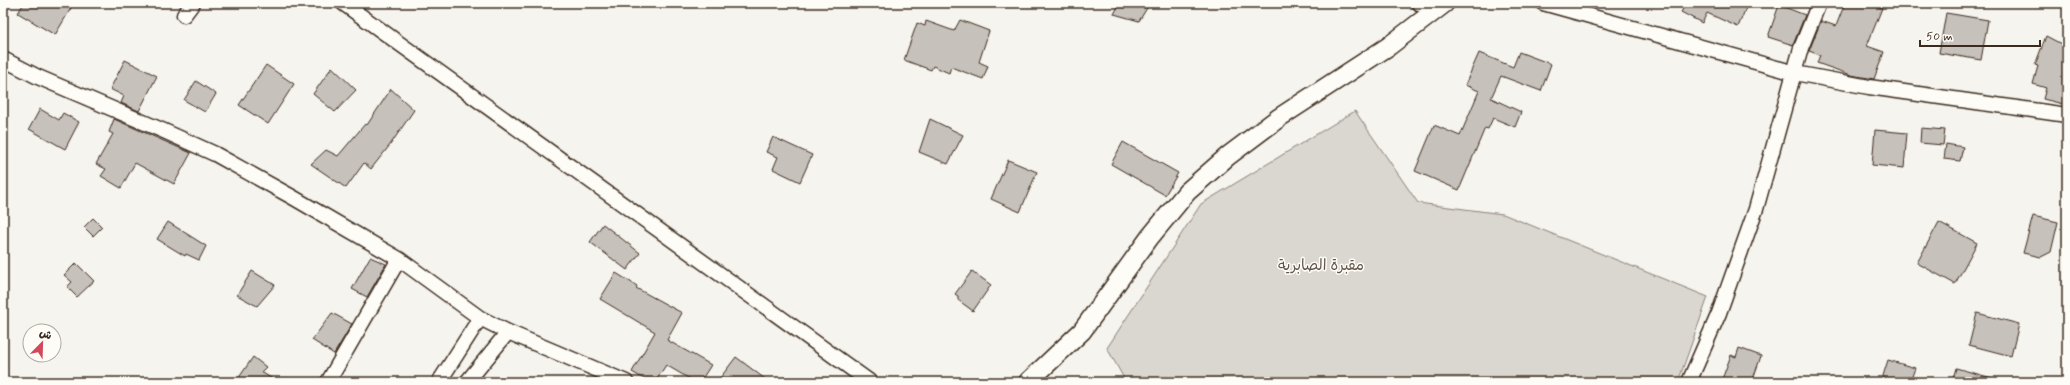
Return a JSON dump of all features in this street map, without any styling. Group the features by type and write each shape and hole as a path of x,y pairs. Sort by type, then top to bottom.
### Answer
{"street":[{"path":"184,15 193,3"},
{"path":"1419,3 1440,8"},
{"path":"1543,3 1606,22 1795,73 1877,88 2067,115"},
{"path":"1690,382 1719,313 1756,209 1795,73 1800,48 1818,3"},
{"path":"347,4 870,382"},
{"path":"1028,382 1082,331 1150,238 1188,192 1228,156 1280,117 1389,46 1440,8"},
{"path":"3,59 38,78 215,154 294,198 399,260 480,318 508,332 626,382"},
{"path":"328,382 399,260"},
{"path":"439,382 480,318"},
{"path":"467,382 508,332"}],"green space":[{"name":"مقبرة الصابرية","path":"1355,111 1418,203 1503,214 1708,297 1678,382 1126,382 1107,348 1201,204"}],"building":[{"path":"24,3 74,3 55,35 18,13"},
{"path":"1120,3 1150,3 1139,21 1114,14"},
{"path":"1684,3 1748,3 1738,27 1707,13 1702,23 1681,12 1686,4"},
{"path":"1845,3 1870,3 1882,8 1867,46 1884,52 1874,79 1851,75 1817,63 1820,55 1809,51 1821,21 1836,26"},
{"path":"1779,5 1805,15 1793,45 1768,37"},
{"path":"1946,13 1988,20 1981,60 1939,53"},
{"path":"960,20 989,31 979,62 988,66 983,79 951,67 949,73 933,66 931,70 904,60 917,23 925,26 926,21 954,31"},
{"path":"2046,36 2067,47 2067,105 2043,99 2046,88 2033,84 2038,66 2035,65"},
{"path":"1519,52 1551,64 1541,91 1501,76 1491,98 1521,112 1515,127 1493,118 1488,129 1485,128 1459,190 1415,171 1434,125 1460,136 1479,91 1465,85 1479,53 1513,67"},
{"path":"125,60 157,76 139,111 121,103 124,96 110,89"},
{"path":"266,65 294,84 268,124 239,105"},
{"path":"332,67 356,90 335,112 313,94"},
{"path":"196,81 216,94 205,112 184,100"},
{"path":"391,89 414,110 390,145 371,169 364,163 346,188 311,164 326,150 338,156 365,124 367,125"},
{"path":"40,109 59,120 63,113 79,122 65,149 29,129"},
{"path":"114,119 191,153 174,184 135,163 121,188 101,176 106,169 96,164 113,134 109,132"},
{"path":"930,119 963,135 948,164 919,152"},
{"path":"1921,128 1945,130 1943,145 1920,143"},
{"path":"1875,130 1907,133 1904,168 1872,165"},
{"path":"773,137 812,155 800,182 773,169 778,157 766,152"},
{"path":"1123,142 1178,173 1165,195 1111,164"},
{"path":"1946,144 1963,147 1960,161 1944,159"},
{"path":"1008,160 1037,172 1020,212 991,199"},
{"path":"2033,216 2058,222 2051,252 2041,257 2023,253"},
{"path":"93,218 102,227 93,236 84,227"},
{"path":"168,222 206,246 199,260 186,254 185,256 157,239"},
{"path":"1939,222 1977,243 1955,284 1917,263"},
{"path":"603,224 640,253 627,270 590,242"},
{"path":"370,257 386,264 367,297 352,289"},
{"path":"76,263 94,281 77,297 67,287 72,282 64,275"},
{"path":"252,271 275,285 257,306 237,295"},
{"path":"972,271 991,285 973,311 958,300 958,296 955,294"},
{"path":"616,273 637,286 636,288 682,313 667,340 711,365 700,382 695,382 666,365 655,382 649,382 632,372 655,332 600,299"},
{"path":"332,313 352,324 334,354 312,340"},
{"path":"1977,313 2019,324 2011,356 1969,345"},
{"path":"1739,348 1761,356 1752,382 1721,382 1731,355 1736,357"},
{"path":"253,357 266,367 261,372 278,382 236,382"},
{"path":"736,357 769,382 717,382"},
{"path":"1888,360 1915,368 1910,382 1881,382"},
{"path":"1956,368 1992,378 1991,382 1952,382"}]}
